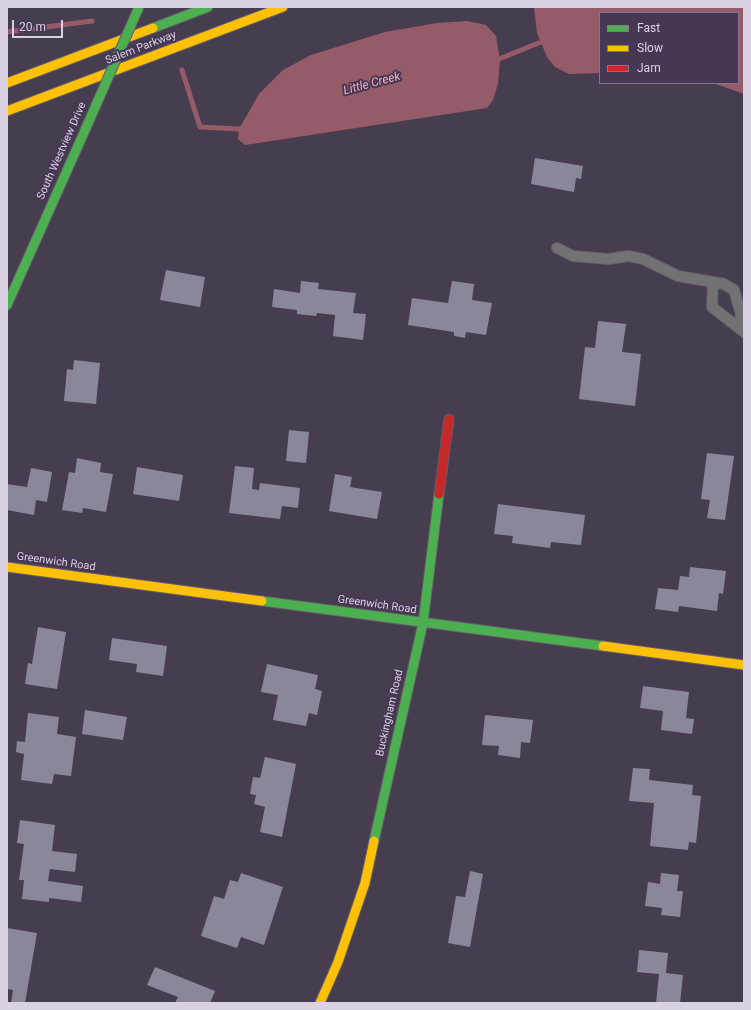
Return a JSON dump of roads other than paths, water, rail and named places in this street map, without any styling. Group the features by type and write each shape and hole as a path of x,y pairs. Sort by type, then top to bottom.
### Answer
{"main road":[{"name":"South Westview Drive","path":"7,305 140,7"},
{"name":"Salem Parkway","path":"7,83 208,7"},
{"name":"Salem Parkway","path":"7,111 283,7"},
{"name":"Buckingham Road","path":"320,1003 338,962 365,883 423,623 449,419"},
{"name":"Greenwich Road","path":"7,567 744,665"}],"lane":[{"path":"557,248 573,256 608,259 629,256 643,259 678,276 724,284 734,290 741,314 742,330"},
{"path":"713,282 712,307 742,330"}],"water":[{"path":"534,7 744,7 744,94 716,84 739,84 739,12 599,12 599,73 569,74 555,67 547,57 537,33"},
{"path":"467,21 486,25 496,36 500,60 498,84 493,100 487,108 245,145 238,139 239,129 259,94 283,70 311,55 385,32 437,23"}],"waterway":[{"name":"Little Creek","path":"7,32 92,21"},
{"name":"Little Creek","path":"494,61 546,40"},
{"name":"Little Creek","path":"182,70 200,127 245,128"}]}
